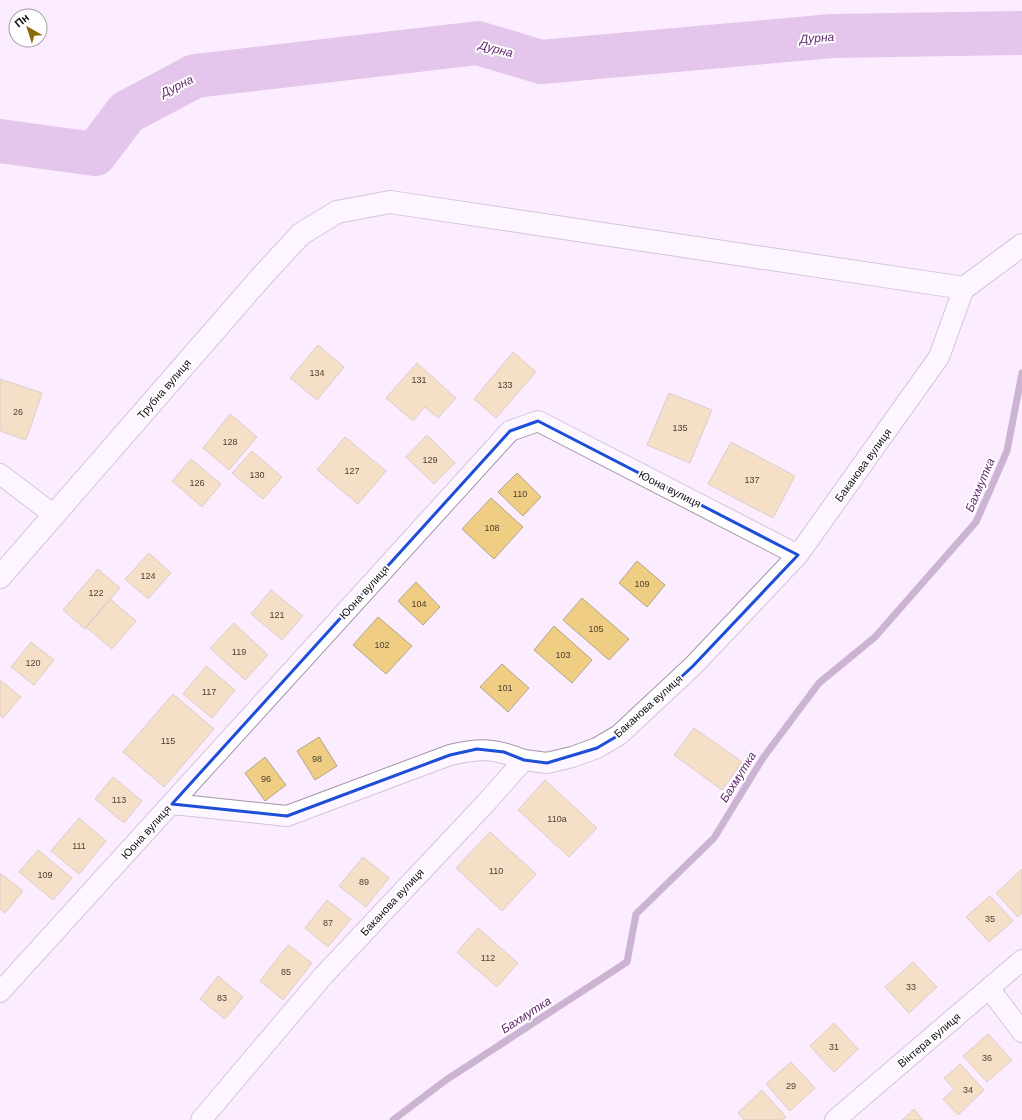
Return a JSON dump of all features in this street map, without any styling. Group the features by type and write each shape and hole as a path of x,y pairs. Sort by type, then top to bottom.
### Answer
{"street":[{"name":"Трубна вулиця","path":"0,577 284,252 301,234 337,212 390,202 964,288"},
{"path":"964,288 1022,245"},
{"name":"Баканова вулиця","path":"201,1120 323,976 484,805 524,760 547,763 566,758 597,748 619,735 693,666 798,555 939,357 964,288"},
{"name":"Юона вулиця","path":"0,992 510,431 538,421 798,555"},
{"path":"0,474 54,515"},
{"path":"172,804 287,816 450,755 477,749 504,752 524,760"},
{"name":"Вінтера вулиця","path":"835,1120 1022,960"},
{"path":"989,988 1022,1032"}],"highlighted area":[{"path":"538,421 798,555 693,666 619,735 597,748 547,763 524,760 504,752 477,749 450,755 287,816 172,804 510,431"}],"building":[{"path":"318,345 344,367 317,400 290,378"},
{"path":"513,352 536,372 496,418 474,399"},
{"path":"417,363 456,398 438,418 425,407 413,421 386,398"},
{"path":"0,379 42,393 26,440 0,431"},
{"path":"669,393 712,410 690,463 647,445"},
{"path":"230,414 257,437 229,470 203,448"},
{"path":"427,435 455,463 434,484 406,457"},
{"path":"345,437 386,471 358,504 317,470"},
{"path":"731,442 795,476 773,518 708,484"},
{"path":"252,451 282,477 263,499 232,473"},
{"path":"191,459 221,484 202,507 172,481"},
{"path":"517,473 541,497 523,516 498,492"},
{"path":"491,498 523,527 494,559 462,529"},
{"path":"149,553 171,573 148,599 125,579"},
{"path":"637,561 665,585 647,607 619,583"},
{"path":"98,569 120,588 85,629 63,610"},
{"path":"416,582 440,607 423,625 398,601"},
{"path":"271,590 303,616 282,640 251,614"},
{"path":"582,598 629,639 609,660 563,620"},
{"path":"110,599 136,621 112,649 86,627"},
{"path":"378,617 412,646 386,674 353,645"},
{"path":"234,623 268,655 245,680 210,648"},
{"path":"554,626 592,660 572,683 534,650"},
{"path":"31,642 54,660 34,685 11,667"},
{"path":"502,664 529,688 508,712 480,687"},
{"path":"206,666 235,690 212,718 183,694"},
{"path":"0,680 21,697 3,718 0,715"},
{"path":"173,694 214,729 164,787 123,752"},
{"path":"694,728 742,762 722,790 674,755"},
{"path":"319,737 337,766 315,780 297,751"},
{"path":"265,757 286,785 265,801 245,773"},
{"path":"113,777 142,801 124,823 95,799"},
{"path":"545,780 597,828 569,857 518,810"},
{"path":"79,818 106,841 79,874 51,851"},
{"path":"490,832 536,874 502,911 456,868"},
{"path":"38,850 72,878 53,900 19,872"},
{"path":"363,857 389,878 366,907 339,886"},
{"path":"1022,869 1022,913 1018,917 996,893"},
{"path":"0,873 23,891 5,913 0,909"},
{"path":"990,896 1013,921 989,942 966,917"},
{"path":"327,900 351,919 328,947 305,928"},
{"path":"478,928 518,963 497,987 457,952"},
{"path":"288,945 312,963 283,1000 260,981"},
{"path":"913,962 937,987 909,1013 885,987"},
{"path":"218,976 243,997 225,1019 200,999"},
{"path":"834,1023 858,1049 834,1072 810,1046"},
{"path":"988,1034 1012,1060 987,1082 963,1056"},
{"path":"791,1062 815,1088 790,1111 766,1084"},
{"path":"960,1064 984,1090 958,1115 943,1099 954,1089 944,1078"},
{"path":"762,1090 786,1117 783,1120 744,1120 738,1113"},
{"path":"914,1109 923,1120 902,1120"}],"waterway":[{"name":"Дурна","path":"0,141 95,154 127,112 195,76 478,43 541,62 832,36 1022,33"},
{"name":"Бахмутка","path":"393,1120 446,1080 627,962 636,914 714,838 763,758 819,683 875,637 976,522 1007,451 1022,373"}]}
